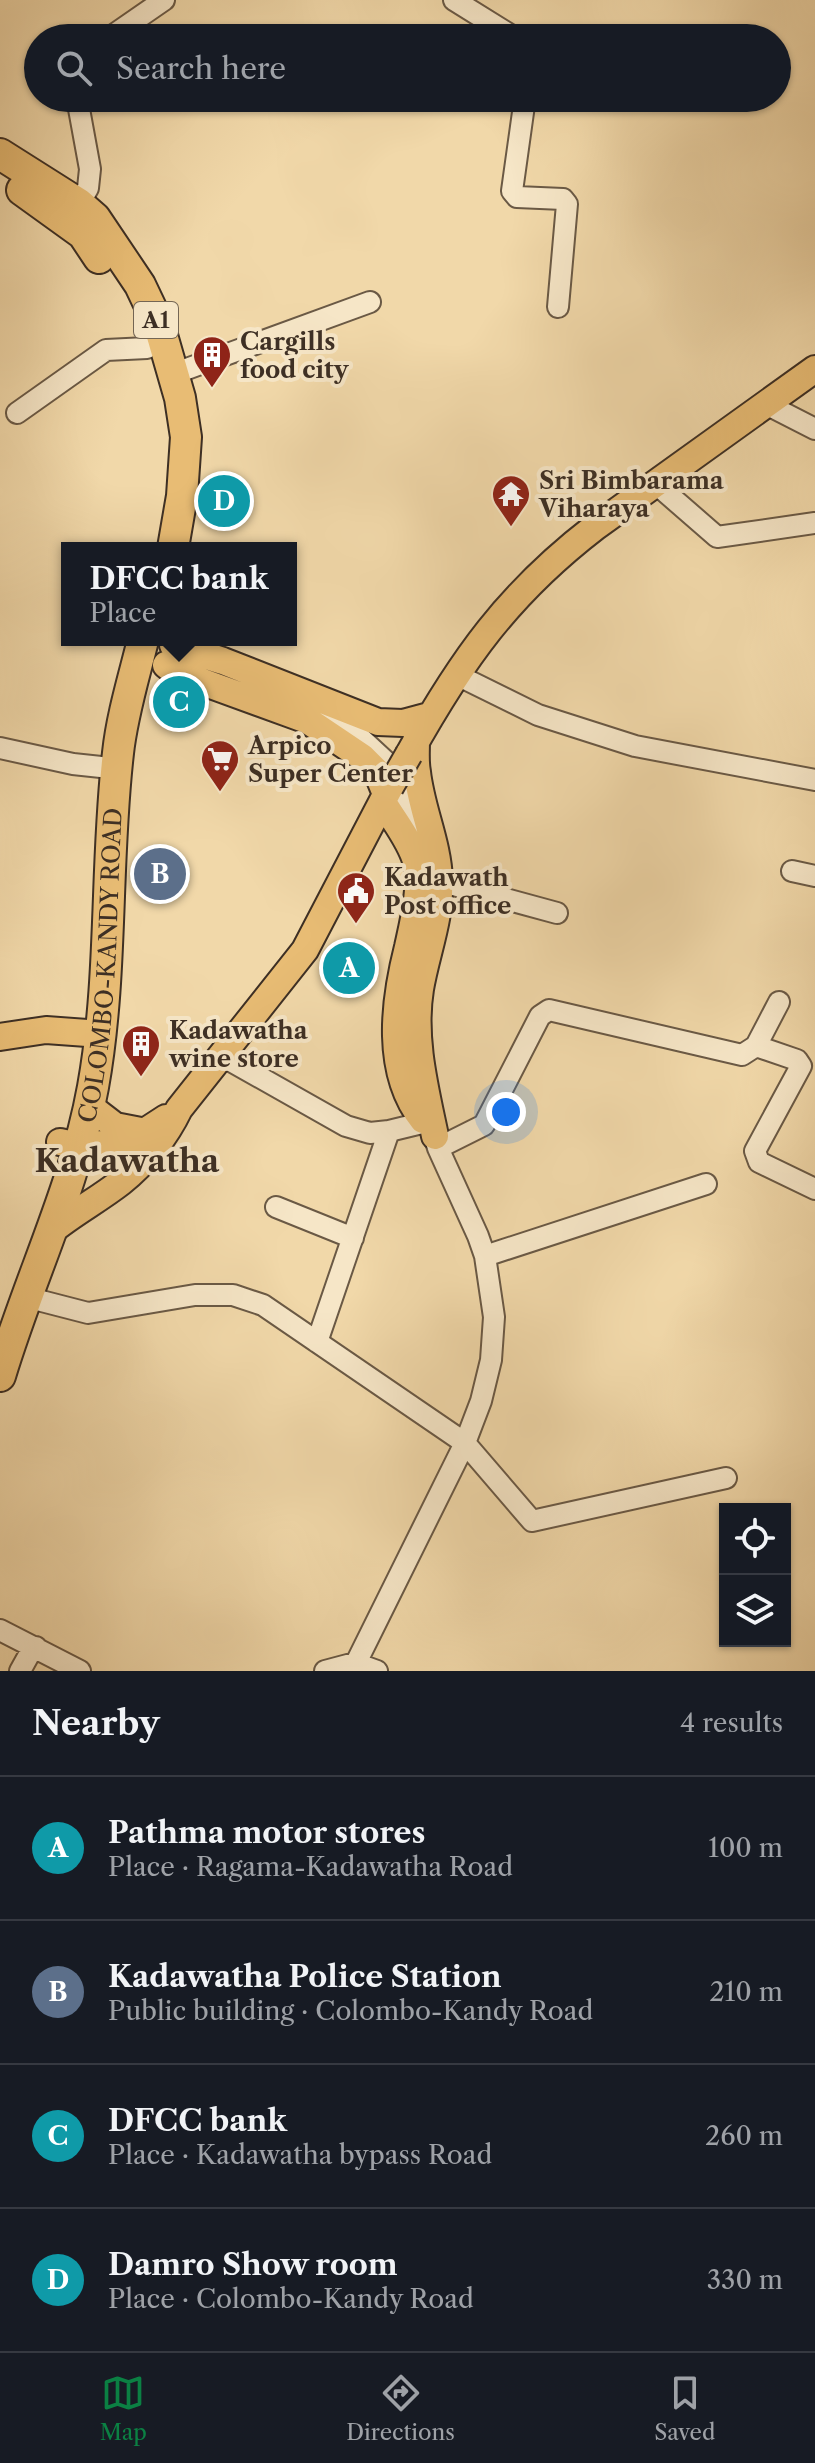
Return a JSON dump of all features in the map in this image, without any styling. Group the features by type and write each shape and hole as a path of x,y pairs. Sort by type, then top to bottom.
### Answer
{"highway":[{"name":"A1","path":"0,154 79,204 95,218 140,285 159,325 180,398 186,437 182,496 174,542"},
{"name":"A1","path":"0,173 83,234 121,291 147,348 163,408 166,443 161,514 154,542"},
{"name":"COLOMBO-KANDY ROAD","path":"69,1144 89,1106 101,767 106,724 146,649"},
{"name":"COLOMBO-KANDY ROAD","path":"0,1376 50,1232 69,1144 72,1097 92,1034 118,750 146,649"},
{"name":"COLOMBO-KANDY ROAD","path":"0,1320 59,1180"}],"main road":[{"path":"50,1232 139,1166 179,1109 305,950 429,716 455,674 505,608 559,554 815,369"},
{"path":"146,649 223,661 378,722 403,723 429,716"},
{"path":"146,649 175,672 307,720 362,757 377,772 417,864 417,910 398,986 395,1027 402,1078 420,1117 433,1135"},
{"path":"412,747 435,845 439,881 436,926 420,989 417,1022 420,1062 433,1135"},
{"path":"0,1037 46,1030 92,1034"},
{"path":"89,1106 115,1126 146,1132"},
{"path":"69,1144 129,1142 179,1109"},
{"path":"59,1180 103,1194"}],"street":[{"path":"129,24 164,0"},
{"path":"454,0 493,24"},
{"path":"79,204 88,188 90,169 80,112"},
{"path":"523,112 512,191 517,197 563,199 567,204 558,307"},
{"path":"173,374 370,302"},
{"path":"17,413 106,350 147,348"},
{"path":"766,404 815,429"},
{"path":"655,483 717,537 815,523"},
{"path":"146,649 311,714 380,754 393,768 416,820 429,863 426,916 409,991 407,1027 414,1075 433,1135 485,1256 494,1317 491,1360 481,1401 465,1443 353,1667"},
{"path":"455,674 538,715 635,746 815,780"},
{"path":"0,748 101,767"},
{"path":"792,871 815,876"},
{"path":"439,881 557,913"},
{"path":"222,1056 346,1126 370,1133 389,1131 433,1135 484,1125 540,1016 549,1010 742,1055 756,1046 779,1002"},
{"path":"756,1046 797,1060 801,1066 755,1151 759,1162 815,1189"},
{"path":"317,1342 389,1131"},
{"path":"485,1256 706,1184"},
{"path":"276,1207 353,1238"},
{"path":"26,1297 88,1313 195,1295 233,1295 263,1305 465,1443 532,1521 726,1478"},
{"path":"0,1630 80,1671"},
{"path":"20,1671 36,1647"},
{"path":"325,1671 353,1667 377,1671"}],"place":[{"name":"Cargills food city","path":"212,389"},
{"name":"Damro Show room","path":"224,501"},
{"name":"Sri Bimbarama Viharaya","path":"511,528"},
{"name":"DFCC bank","path":"179,702"},
{"name":"Arpico Super Center","path":"220,793"},
{"name":"Kadawatha Police Station","path":"160,874"},
{"name":"Kadawath Post office","path":"356,925"},
{"name":"Pathma motor stores","path":"349,968"},
{"name":"Kadawatha wine store","path":"141,1078"}],"district":[{"name":"Kadawatha","path":"127,1160"}]}
